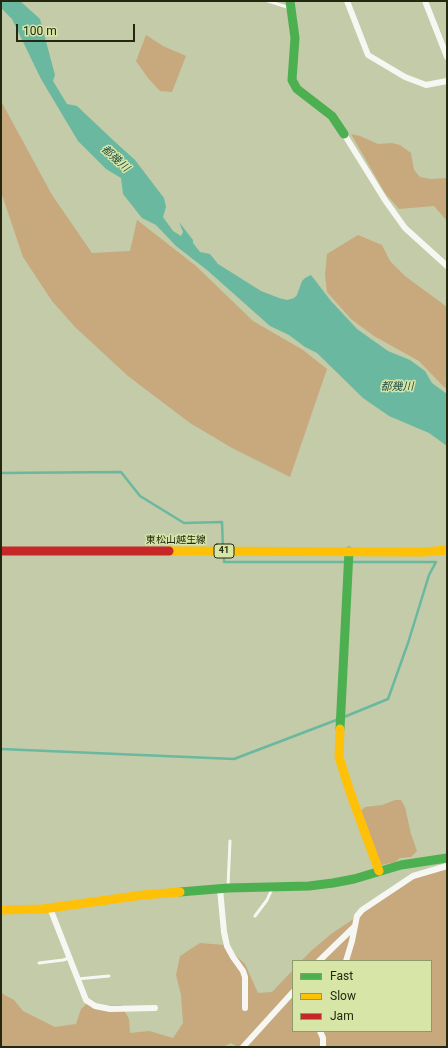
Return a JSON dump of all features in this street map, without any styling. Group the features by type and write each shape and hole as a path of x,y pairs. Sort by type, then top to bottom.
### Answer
{"street":[{"path":"347,1 368,55 405,77 426,85 447,81"},
{"path":"425,1 447,57"},
{"path":"291,5 295,38 292,80 294,85 302,94 327,111 335,120 385,200 405,228 447,266"},
{"name":"東松山越生線","path":"1,551 424,552 447,550"},
{"path":"349,551 339,756 350,792 379,871"},
{"path":"1,910 12,911 50,908 143,895 274,886 309,886 354,879 401,864 447,858"},
{"path":"346,960 357,916 362,910 413,876 447,866"},
{"path":"224,889 224,932 227,946 232,957 243,971 245,977 244,1008"},
{"path":"50,908 68,958 86,1000 95,1006 110,1009 155,1008"},
{"path":"320,960 354,927"},
{"path":"243,1047 292,993"},
{"path":"320,1032 323,1038 323,1047"}],"lane":[{"path":"268,1 291,5"},
{"path":"224,889 230,841"},
{"path":"254,916 267,900 274,886"},
{"path":"39,963 68,958"},
{"path":"77,979 109,976"}],"shaded area":[{"path":"146,35 163,46 186,56 172,92 160,91 148,78 136,61"},
{"path":"1,101 52,195 92,253 130,251 137,220 196,266 253,321 303,350 327,369 290,477 232,448 190,423 128,376 75,327 52,301 23,257 1,192"},
{"path":"351,134 360,136 378,144 392,143 400,145 411,153 414,170 420,177 431,179 447,178 447,221 434,206 399,209 385,193"},
{"path":"358,235 382,245 390,261 405,276 447,307 447,389 419,361 374,336 351,319 327,292 325,275 327,254"},
{"path":"395,800 401,800 405,807 411,834 417,851 411,857 400,858 395,862 381,865 361,811 365,807 382,805"},
{"path":"447,869 447,1047 238,1047 231,1043 223,1047 1,1047 1,993 14,1000 23,1011 55,1027 76,1024 81,1009 89,1002 105,1006 121,1005 129,1019 130,1033 149,1031 173,1038 183,1023 181,995 176,975 180,956 200,943 224,945 245,964 258,993 272,992 292,971 292,1032 432,1032 432,960 302,960 331,934 415,878"}],"water":[{"name":"都幾川","path":"1,1 20,1 40,19 55,75 53,81 67,104 77,106 135,160 164,198 166,207 163,217 173,231 181,236 183,232 179,222 200,252 210,254 218,264 261,291 279,298 287,300 294,298 297,295 302,281 311,275 331,301 357,329 388,351 410,360 425,371 432,383 447,394 447,446 429,433 389,416 363,398 317,353 305,347 289,335 270,326 207,270 176,246 156,225 142,218 123,194 121,178 106,169 78,141 41,79 12,19 1,8"}],"waterway":[{"path":"1,473 121,472 140,496 184,523 222,522 223,549"},
{"path":"224,554 224,562 346,562"},
{"path":"351,562 436,562"},
{"path":"344,717 388,699 408,643 429,575 436,562"},
{"path":"1,749 234,759 339,719"}],"traffic: fast":[{"path":"290,1 295,38 292,80 297,89 332,116 344,134"},
{"path":"340,729 349,551"},
{"path":"180,892 228,888 309,886 333,883 354,879 401,865 447,858"}],"traffic: slow":[{"path":"169,551 424,552 447,550"},
{"path":"340,729 339,757 350,792 379,871"},
{"path":"1,910 43,909 143,895 180,892"}],"traffic: jam":[{"path":"1,551 169,551"}]}
